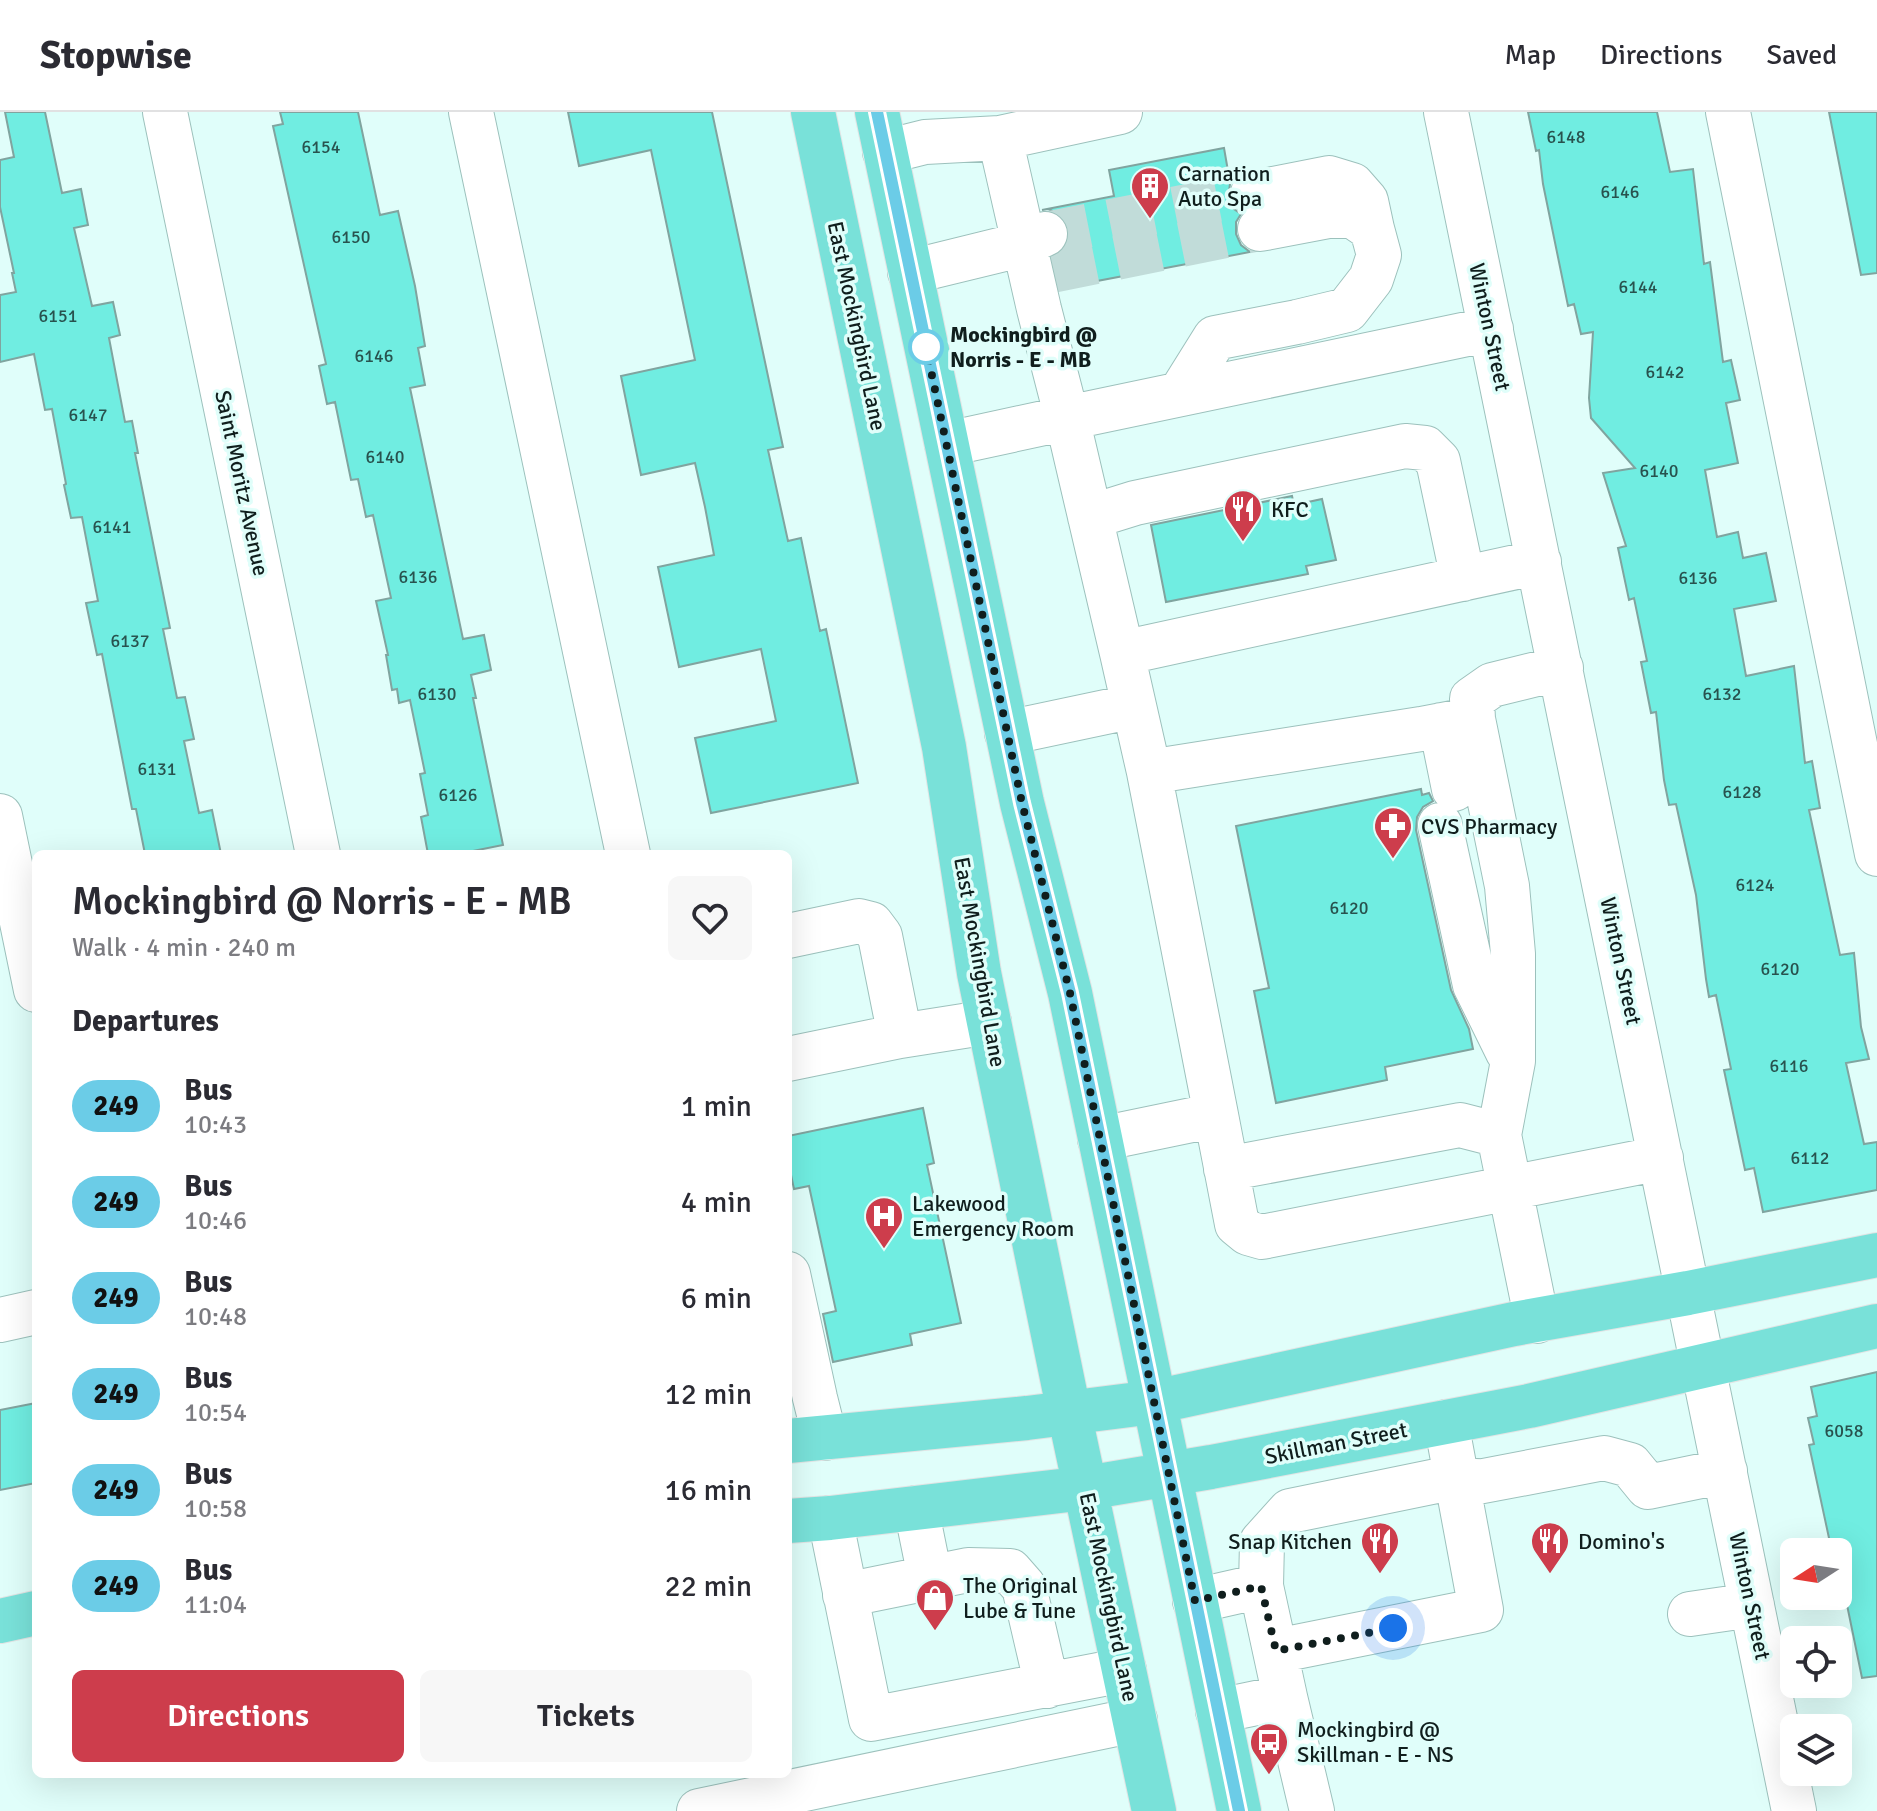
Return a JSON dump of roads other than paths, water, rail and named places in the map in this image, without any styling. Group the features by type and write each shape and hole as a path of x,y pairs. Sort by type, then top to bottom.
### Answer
{"main road":[{"name":"East Mockingbird Lane","path":"813,112 944,747 979,973 1154,1811"},
{"path":"881,132 1022,803 1070,993 1239,1811"},
{"path":"849,285 910,272"},
{"path":"944,747 1007,733"},
{"path":"807,1440 1154,1402 1386,1351 1877,1255"},
{"name":"Skillman Street","path":"809,1520 1086,1488 1170,1474 1529,1406 1877,1326"},
{"path":"0,1621 32,1614"}],"street":[{"name":"Saint Moritz Avenue","path":"165,112 317,850"},
{"path":"471,112 627,850"},
{"path":"881,132 925,142 1000,138 1120,112"},
{"name":"Winton Street","path":"1446,112 1794,1811"},
{"path":"1728,112 1877,854"},
{"path":"1000,138 1038,256 1067,418 1149,772 1237,1224 1248,1233 1262,1237 1661,1158"},
{"path":"1180,394 1215,338 1347,310 1371,279 1379,255 1372,229 1353,216 1257,211"},
{"path":"910,272 1038,256"},
{"path":"947,444 1491,329"},
{"path":"1090,517 1135,503 1195,512 1401,469 1427,471 1443,483 1463,579"},
{"path":"1122,653 1539,562"},
{"path":"1149,772 1445,725 1492,685 1561,668"},
{"path":"1007,733 1134,706"},
{"path":"1445,725 1448,807 1475,985 1513,1061"},
{"path":"1445,725 1507,886 1513,954 1513,1061 1499,1135 1537,1321"},
{"path":"0,816 32,971"},
{"path":"792,935 859,921 871,924 880,936 900,1036"},
{"path":"792,1058 989,1022"},
{"path":"1100,1139 1216,1115"},
{"path":"1226,1169 1460,1125 1499,1135"},
{"path":"792,1292 815,1398 807,1440"},
{"path":"0,1320 32,1313"},
{"path":"1276,1651 1481,1610 1446,1422"},
{"path":"1312,1811 1261,1586 1262,1542 1290,1511 1456,1477 1478,1482 1604,1458 1630,1465 1648,1487 1725,1471"},
{"path":"916,1508 930,1577"},
{"path":"809,1520 845,1595 871,1719 1124,1670"},
{"path":"845,1595 968,1570 1010,1571 1024,1587 1047,1686"},
{"path":"1195,1601 1261,1586"},
{"path":"1690,1614 1752,1605"},
{"path":"1218,1711 1285,1697"},
{"path":"699,1811 1135,1720"}],"tunnel":[{"path":"1045,234 1253,193"},
{"path":"1052,271 1260,229"}],"place":[{"name":"Carnation Auto Spa","path":"1150,220"},
{"name":"Mockingbird @ Norris - E - MB","path":"926,347"},
{"name":"KFC","path":"1243,543"},
{"name":"CVS Pharmacy","path":"1393,860"},
{"name":"Lakewood Emergency Room","path":"884,1250"},
{"name":"Snap Kitchen","path":"1380,1575"},
{"name":"Domino's","path":"1550,1575"},
{"name":"The Original Lube & Tune","path":"935,1632"},
{"name":"Mockingbird @ Skillman - E - NS","path":"1269,1776"}]}
